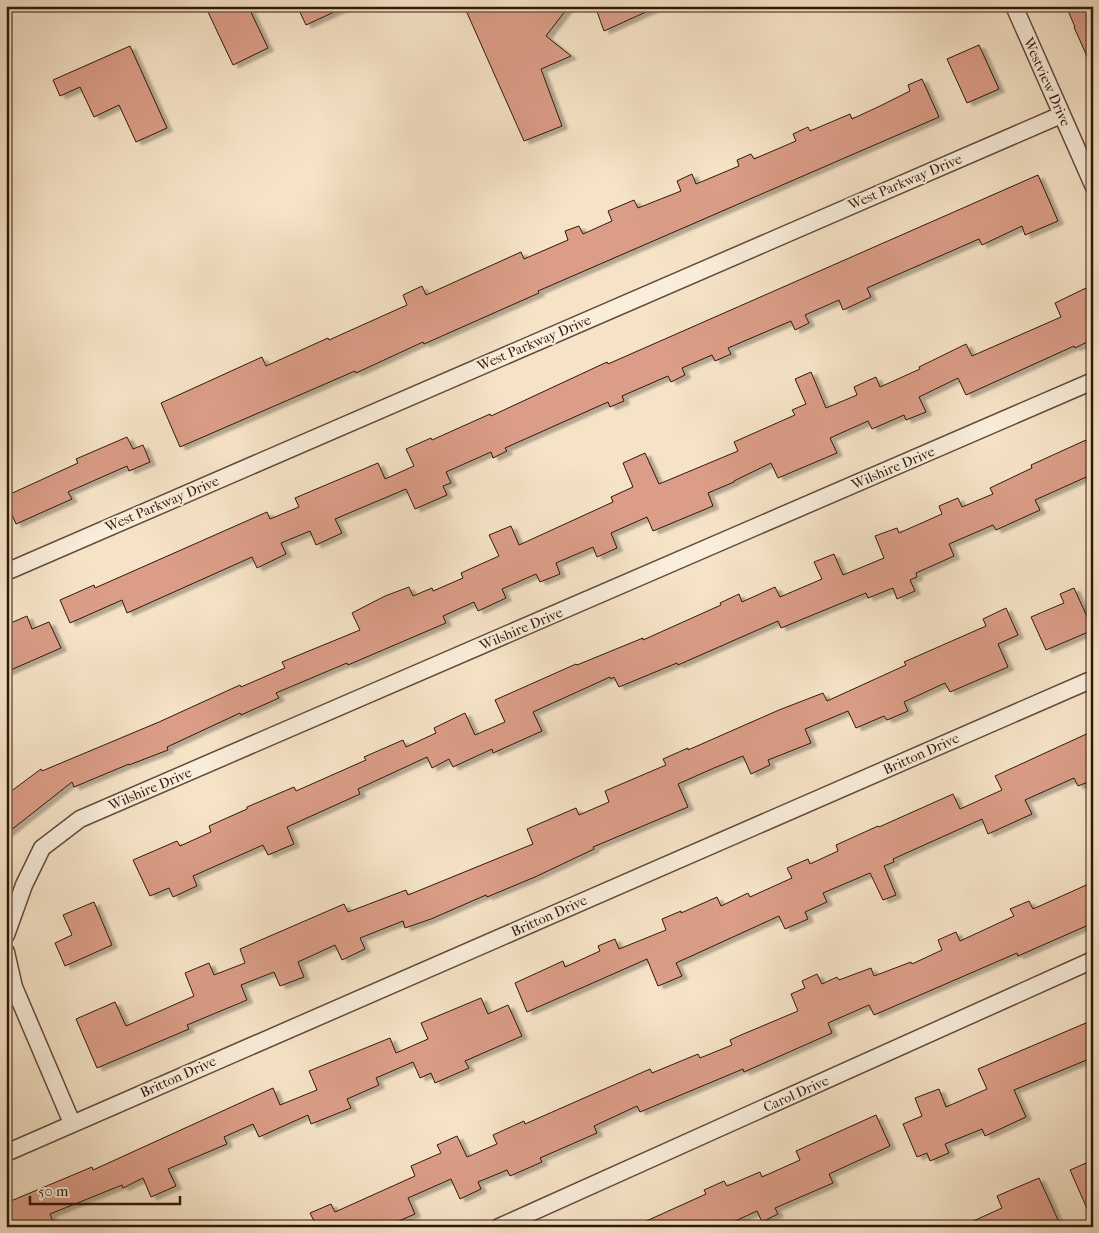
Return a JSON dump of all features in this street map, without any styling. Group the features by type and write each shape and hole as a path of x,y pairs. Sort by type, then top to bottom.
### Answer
{"street":[{"name":"Westview Drive","path":"1014,6 1093,186"},
{"name":"West Parkway Drive","path":"6,572 1061,115"},
{"name":"Wilshire Drive","path":"6,934 24,886 42,848 80,819 1093,382"},
{"name":"Britton Drive","path":"6,1153 1093,679"},
{"path":"6,952 14,987 72,1123"},
{"name":"Carol Drive","path":"499,1227 1093,960"}],"building":[{"path":"220,6 248,6 268,48 233,65 208,12"},
{"path":"297,6 347,6 306,25"},
{"path":"464,6 569,6 546,36 571,56 541,69 562,126 524,141"},
{"path":"595,6 659,6 604,31"},
{"path":"1066,6 1093,6 1093,70 1074,27"},
{"path":"979,45 999,89 967,103 947,59"},
{"path":"130,46 167,128 136,142 119,105 94,117 80,87 60,96 53,80"},
{"path":"922,79 939,117 538,291 539,293 424,344 423,342 356,373 355,371 180,447 161,403 262,357 266,366 328,338 329,340 407,305 403,295 422,286 426,295 521,252 524,259 568,240 565,231 579,226 583,234 612,221 608,211 634,200 638,208 681,191 677,181 692,174 696,184 739,166 737,160 751,154 754,159 796,141 793,134 808,127 810,131 850,114 852,119 880,106 910,91 908,85"},
{"path":"1038,175 1058,221 1025,235 1022,226 982,245 979,239 867,288 871,297 843,310 839,300 805,315 809,323 795,330 791,321 728,348 731,354 715,361 712,355 682,368 685,375 671,382 668,376 622,396 624,401 610,407 608,402 505,448 507,451 493,458 491,452 446,472 451,483 443,486 447,495 415,509 406,489 335,519 342,533 316,545 310,531 281,543 286,554 257,568 252,557 127,613 122,600 70,623 60,600 94,585 95,588 267,512 270,519 299,507 295,498 378,463 385,479 414,466 406,449 431,438 432,440 490,414 491,416 607,362 608,364"},
{"path":"1086,288 1093,303 1093,339 966,395 958,378 919,397 926,412 906,420 904,415 872,429 868,421 830,438 837,453 778,478 771,463 708,493 713,506 653,531 647,517 611,533 617,548 597,557 593,547 556,563 560,574 540,582 536,574 502,589 506,598 478,611 474,602 443,616 446,623 348,665 347,663 276,693 279,698 241,715 240,713 167,747 168,750 74,787 72,782 6,834 6,795 41,769 42,771 159,722 240,685 241,687 285,668 282,662 360,630 352,613 385,596 409,587 413,596 432,588 433,591 463,578 461,573 499,556 489,535 511,526 519,545 613,502 611,497 633,487 623,463 645,453 659,484 738,451 734,442 795,415 792,410 806,404 795,379 811,372 826,408 857,395 854,387 876,377 880,387 920,369 919,367 966,344 972,356 1061,317 1055,303"},
{"path":"127,437 133,449 143,445 150,462 129,471 127,466 68,492 72,499 16,524 6,501 6,496 78,463 76,459"},
{"path":"1086,440 1093,456 1093,474 1035,500 1040,510 996,530 993,525 949,544 954,556 916,573 917,577 910,580 915,591 897,599 893,588 868,598 866,593 781,628 778,621 678,665 677,663 619,687 614,677 611,679 610,677 533,712 542,731 493,753 492,749 453,767 449,759 432,768 427,757 358,789 360,794 287,827 294,844 268,855 263,845 193,876 197,886 173,897 169,888 150,896 133,860 177,841 180,846 211,832 209,826 247,809 247,807 294,787 296,791 366,760 364,757 403,740 406,747 436,733 434,728 465,713 475,735 505,722 495,700 576,664 643,638 643,640 721,605 720,603 739,594 742,602 775,587 780,597 822,579 814,562 834,554 843,575 884,558 875,536 897,528 899,533 942,514 939,506 958,498 962,507 993,494 990,488 1032,468 1031,465"},
{"path":"1074,588 1093,630 1046,650 1031,617 1064,603 1060,594"},
{"path":"1006,608 1018,635 998,644 1008,667 950,692 945,683 904,702 908,711 887,720 884,716 856,728 848,711 805,729 811,743 768,760 770,765 751,774 743,756 714,768 678,784 688,807 593,847 594,849 535,877 487,897 486,895 405,928 403,921 360,938 365,949 342,960 335,945 298,962 304,977 280,986 274,972 241,985 247,1000 187,1025 189,1029 97,1068 76,1019 115,1002 126,1026 194,996 185,973 209,963 214,975 245,963 240,949 344,904 348,912 406,890 408,895 533,844 527,829 576,808 579,815 609,802 605,791 666,765 663,759 823,693 827,701 906,665 904,662 986,626 983,619"},
{"path":"27,616 32,629 49,622 61,648 6,672 6,625"},
{"path":"1093,731 1093,780 1078,786 1074,778 1025,800 1032,814 988,834 982,819 893,859 894,862 884,866 896,895 883,900 870,873 823,893 827,902 805,912 808,919 785,929 779,916 676,963 682,976 658,986 647,959 527,1012 515,983 563,961 565,967 600,951 598,946 615,939 619,949 666,930 662,919 717,897 721,906 748,893 750,897 792,878 787,868 808,859 810,864 838,851 836,845 953,794 960,809 1002,790 995,776"},
{"path":"1093,882 1093,923 1018,956 1017,953 874,1015 869,1005 828,1023 832,1033 744,1072 743,1069 640,1112 637,1106 594,1126 597,1133 540,1158 542,1162 510,1176 507,1170 478,1182 481,1189 460,1199 451,1179 408,1198 415,1214 385,1227 302,1227 314,1221 310,1213 331,1204 335,1212 415,1176 411,1166 441,1153 437,1145 457,1136 467,1157 497,1144 493,1135 524,1121 525,1124 650,1069 652,1073 698,1054 700,1058 732,1045 730,1040 798,1011 791,994 805,988 802,981 817,974 822,984 837,977 839,980 871,968 874,976 911,962 912,964 942,950 938,940 956,932 960,941 1014,916 1010,909 1029,901 1033,909"},
{"path":"94,902 112,945 65,966 55,943 72,935 63,915"},
{"path":"481,998 488,1014 508,1005 522,1036 465,1061 469,1068 435,1083 431,1073 420,1078 413,1062 376,1078 379,1085 347,1099 351,1108 311,1124 308,1115 259,1137 253,1124 224,1137 227,1144 168,1169 176,1186 151,1197 143,1178 123,1188 122,1185 50,1214 55,1227 6,1227 6,1203 92,1167 93,1170 273,1088 280,1105 317,1090 309,1071 390,1038 396,1053 428,1039 421,1023"},
{"path":"1093,1020 1093,1067 1089,1059 1014,1090 1026,1117 985,1136 982,1129 945,1144 949,1153 930,1161 927,1153 917,1157 903,1124 922,1116 915,1098 939,1089 946,1107 987,1089 978,1069"},
{"path":"876,1115 890,1146 829,1174 833,1183 775,1208 778,1214 762,1222 757,1211 722,1227 633,1227 706,1194 704,1190 724,1181 727,1186 760,1172 762,1177 800,1160 796,1151"},
{"path":"1093,1160 1093,1222 1070,1170"},
{"path":"1039,1178 1059,1222 1048,1227 960,1227 1002,1208 997,1196"}]}
